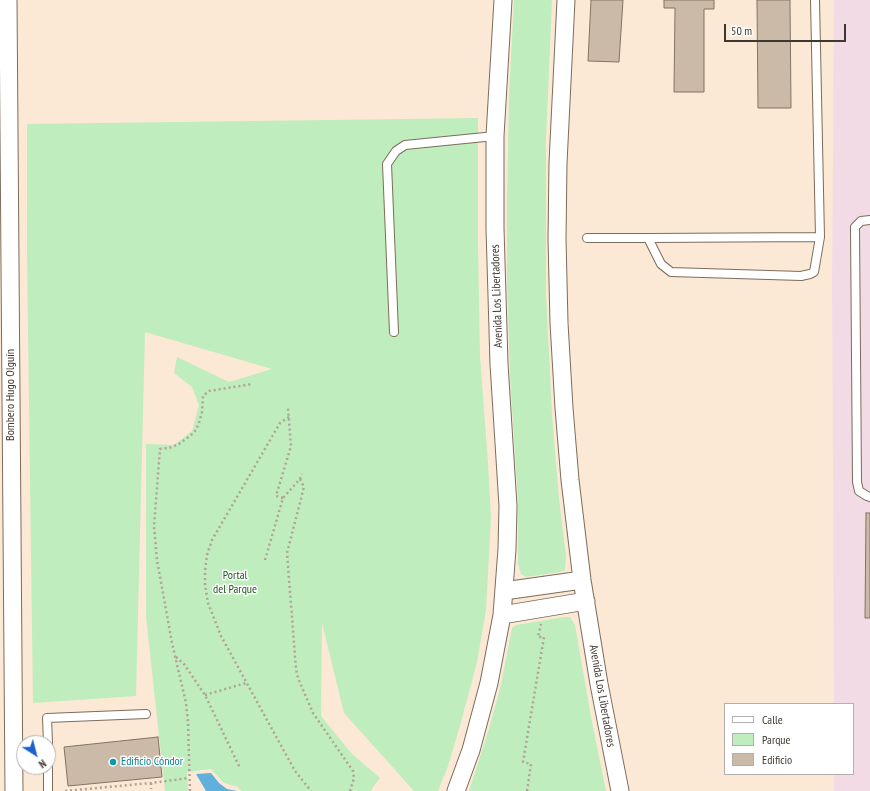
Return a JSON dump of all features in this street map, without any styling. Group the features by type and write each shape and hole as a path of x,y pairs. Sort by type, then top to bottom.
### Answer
{"street":[{"name":"Bombero Hugo Olguín","path":"8,0 4,61 6,630 14,791"},
{"name":"Avenida Los Libertadores","path":"456,791 471,750 481,716 496,649 502,615 507,549 508,506 496,295 495,136 503,0"},
{"name":"Avenida Los Libertadores","path":"566,0 558,163 558,281 564,400 582,580 599,684 620,791"},
{"path":"504,591 582,580"},
{"path":"502,615 586,601"}],"lane":[{"path":"648,238 661,264 671,272 801,276 814,272 820,237 815,0"},
{"path":"394,332 387,164 396,152 405,145 495,136"},
{"path":"870,220 861,221 857,224 855,227 855,235 857,482 859,491 870,497"},
{"path":"586,238 820,237"},
{"path":"48,735 47,718 146,714"},
{"path":"48,775 48,791"}],"path":[{"path":"190,791 186,703 157,560 154,526 160,449 170,448 179,444 196,430 202,412 203,396 209,391 252,384"},
{"path":"283,498 276,496 291,446 288,408"},
{"path":"289,417 280,422 218,528 207,555 205,571 208,603 221,636 294,771 312,791"},
{"path":"265,560 283,498 300,479 302,474"},
{"path":"300,479 304,488 287,553 296,668 298,678 315,717 353,771 354,778 350,791"},
{"path":"527,791 531,764 523,762 544,637 538,637 543,608"},
{"path":"176,657 184,664 205,695 240,768"},
{"path":"205,695 246,683"},
{"path":"65,791 189,778"},
{"path":"151,783 151,789"}],"shaded area":[{"path":"834,0 870,0 870,791 834,791 834,775 854,775 854,703 834,703 832,281"}],"green space":[{"path":"514,0 552,0 546,140 546,295 552,414 559,499 566,556 565,570 526,577 521,574 518,564 518,502 510,375 507,283 509,95"},
{"name":"Portal del Parque","path":"478,118 480,356 491,518 486,610 477,662 448,766 438,791 414,791 344,713 322,623 321,716 351,753 380,778 371,791 241,791 238,787 224,783 211,769 187,772 188,791 165,791 146,617 146,444 174,445 192,431 199,405 192,387 174,373 177,357 229,382 272,369 145,332 136,696 33,703 27,255 27,124"},
{"path":"570,617 575,625 606,791 469,791 500,689 512,628 516,625"}],"water":[{"path":"211,773 219,783 227,789 237,791 206,791 196,774"}],"building":[{"path":"591,0 623,0 619,62 588,61"},
{"path":"664,0 714,0 714,9 704,9 704,92 674,92 675,8 664,8"},
{"path":"757,0 790,0 791,108 758,108"},
{"path":"866,513 870,513 870,618 865,618"},
{"name":"Edificio Cóndor","path":"158,737 162,777 68,786 64,747"}],"place":[{"name":"Edificio Cóndor","path":"113,762"}]}
